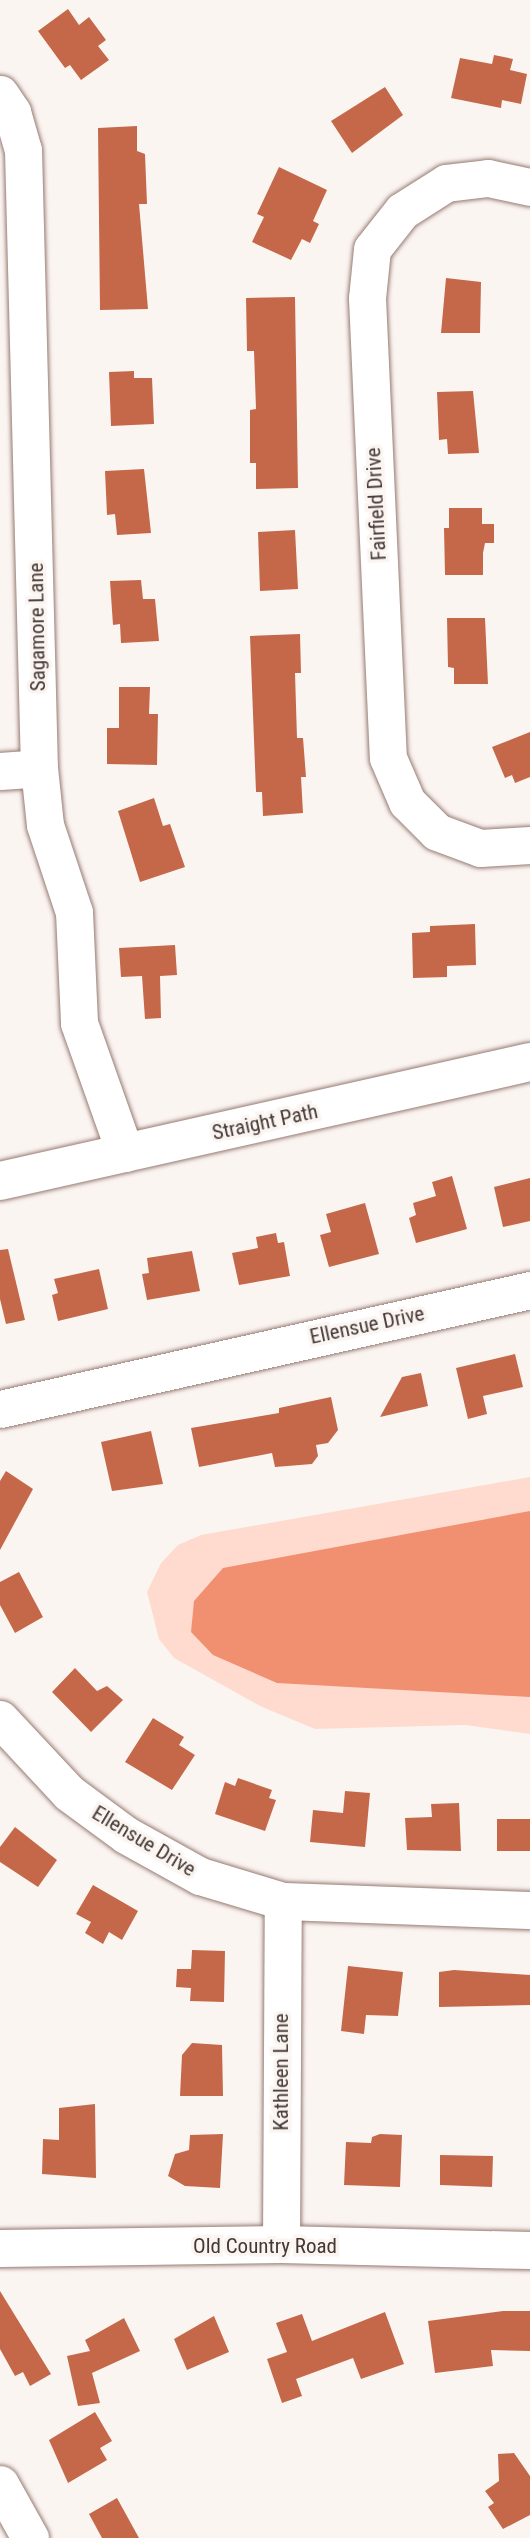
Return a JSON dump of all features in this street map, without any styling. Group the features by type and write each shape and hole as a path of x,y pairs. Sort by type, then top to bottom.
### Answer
{"main road":[{"name":"Straight Path","path":"0,1181 530,1062"}],"street":[{"name":"Sagamore Lane","path":"0,94 12,112 23,150 16,372 39,768 45,825 74,912 79,1023 125,1153"},
{"name":"Fairfield Drive","path":"530,187 488,178 446,183 402,211 372,249 367,298 388,758 407,802 437,832 480,848 530,845"},
{"path":"0,771 39,768"},
{"name":"Ellensue Drive","path":"0,1409 530,1290"},
{"name":"Ellensue Drive","path":"0,1719 69,1793 126,1835 200,1876 283,1900 530,1910"},
{"name":"Kathleen Lane","path":"281,2244 283,1900"},
{"name":"Old Country Road","path":"0,2248 281,2244 530,2250"},
{"path":"0,2484 26,2537"}],"shaded area":[{"path":"530,1477 530,1734 466,1725 315,1729 262,1707 174,1658 159,1639 147,1592 161,1563 178,1545 201,1535"},
{"path":"530,1511 530,1697 277,1683 213,1655 191,1632 194,1601 223,1568"}],"building":[{"path":"68,9 79,25 89,17 106,40 98,46 109,60 81,80 70,65 65,68 38,31"},
{"path":"494,55 513,59 510,70 527,74 521,104 502,100 501,108 451,98 460,58 492,64"},
{"path":"385,87 403,115 352,153 331,121"},
{"path":"137,126 137,151 145,154 147,204 139,204 148,309 100,310 98,128"},
{"path":"279,167 327,190 313,221 319,224 310,243 302,239 291,260 252,242 264,217 257,214"},
{"path":"446,278 481,282 480,333 441,333"},
{"path":"295,297 298,488 256,489 256,463 250,463 250,410 256,409 254,351 247,351 246,298"},
{"path":"134,371 134,378 152,378 154,424 111,426 109,372"},
{"path":"473,391 479,453 448,454 447,439 439,440 437,392"},
{"path":"144,469 151,533 117,535 115,514 107,515 105,471"},
{"path":"449,508 482,508 482,524 494,524 494,543 485,543 483,575 445,575 444,528 449,528"},
{"path":"295,530 298,589 260,591 258,532"},
{"path":"141,580 143,599 155,599 159,641 121,643 120,624 113,625 110,581"},
{"path":"447,618 485,618 488,684 454,684 454,668 448,667"},
{"path":"300,634 301,673 295,673 297,738 303,738 306,777 301,777 303,813 263,816 262,792 256,792 250,636"},
{"path":"119,687 150,687 149,714 158,714 157,765 107,764 107,728 119,728"},
{"path":"530,732 530,777 515,783 512,775 505,778 492,747"},
{"path":"154,798 163,826 170,824 185,867 140,882 118,811"},
{"path":"475,924 476,965 447,966 447,977 413,978 412,933 430,932 430,926"},
{"path":"175,945 177,975 160,976 161,1018 145,1019 142,976 121,977 119,948"},
{"path":"452,1176 467,1229 416,1243 409,1218 416,1215 413,1203 436,1196 432,1182"},
{"path":"530,1178 530,1221 503,1227 494,1187"},
{"path":"365,1203 379,1254 329,1267 320,1235 331,1232 326,1214"},
{"path":"276,1233 278,1243 284,1242 290,1276 239,1285 232,1253 258,1248 256,1237"},
{"path":"8,1249 25,1320 6,1324 0,1299 0,1250"},
{"path":"192,1251 200,1291 147,1300 142,1274 149,1273 147,1258"},
{"path":"99,1269 108,1309 58,1321 52,1295 58,1293 54,1279"},
{"path":"515,1354 523,1387 483,1396 487,1414 468,1419 456,1368"},
{"path":"421,1373 428,1406 380,1417 402,1377"},
{"path":"331,1397 338,1430 328,1443 316,1445 318,1456 312,1464 275,1467 272,1453 199,1467 191,1428 279,1413 279,1408"},
{"path":"151,1431 163,1484 112,1491 101,1442"},
{"path":"6,1471 33,1489 0,1550 0,1481"},
{"path":"19,1572 43,1617 15,1633 0,1605 0,1582"},
{"path":"75,1668 97,1691 107,1686 123,1700 91,1732 52,1692"},
{"path":"153,1718 184,1737 179,1745 195,1755 172,1790 125,1762"},
{"path":"238,1778 272,1790 269,1798 276,1800 265,1831 215,1814 225,1782 235,1786"},
{"path":"345,1791 370,1793 365,1847 310,1842 313,1810 343,1813"},
{"path":"459,1803 461,1851 407,1850 405,1818 432,1817 431,1804"},
{"path":"497,1819 530,1819 530,1851 497,1851"},
{"path":"15,1827 57,1860 38,1887 0,1862 0,1847"},
{"path":"93,1885 138,1911 122,1940 109,1932 103,1944 85,1933 91,1922 76,1914"},
{"path":"192,1950 225,1951 224,2002 190,2001 191,1988 176,1987 177,1969 191,1969"},
{"path":"348,1966 403,1972 398,2016 366,2015 364,2034 341,2031"},
{"path":"454,1970 530,1975 530,2005 439,2007 439,1972"},
{"path":"192,2043 222,2045 223,2096 180,2096 182,2055"},
{"path":"95,2104 96,2178 42,2174 43,2139 59,2140 59,2108"},
{"path":"223,2134 220,2188 185,2186 168,2176 175,2154 189,2150 190,2135"},
{"path":"380,2134 402,2135 400,2187 344,2185 346,2142 371,2143 372,2137"},
{"path":"440,2155 493,2156 492,2187 440,2185"},
{"path":"0,2291 51,2374 30,2386 23,2372 15,2376 0,2349"},
{"path":"503,2311 530,2311 530,2351 491,2350 493,2366 435,2373 428,2321"},
{"path":"385,2312 404,2364 361,2379 353,2358 296,2379 302,2396 282,2403 267,2359 287,2352 276,2323 302,2314 312,2341"},
{"path":"214,2316 229,2352 187,2370 174,2339"},
{"path":"124,2318 140,2351 92,2373 100,2403 78,2406 67,2356 90,2351 85,2340"},
{"path":"95,2412 112,2441 100,2448 107,2460 68,2483 49,2440"},
{"path":"514,2453 530,2476 530,2515 503,2529 488,2507 494,2503 485,2491 499,2481 498,2454"},
{"path":"117,2498 139,2538 102,2538 89,2514"}]}
